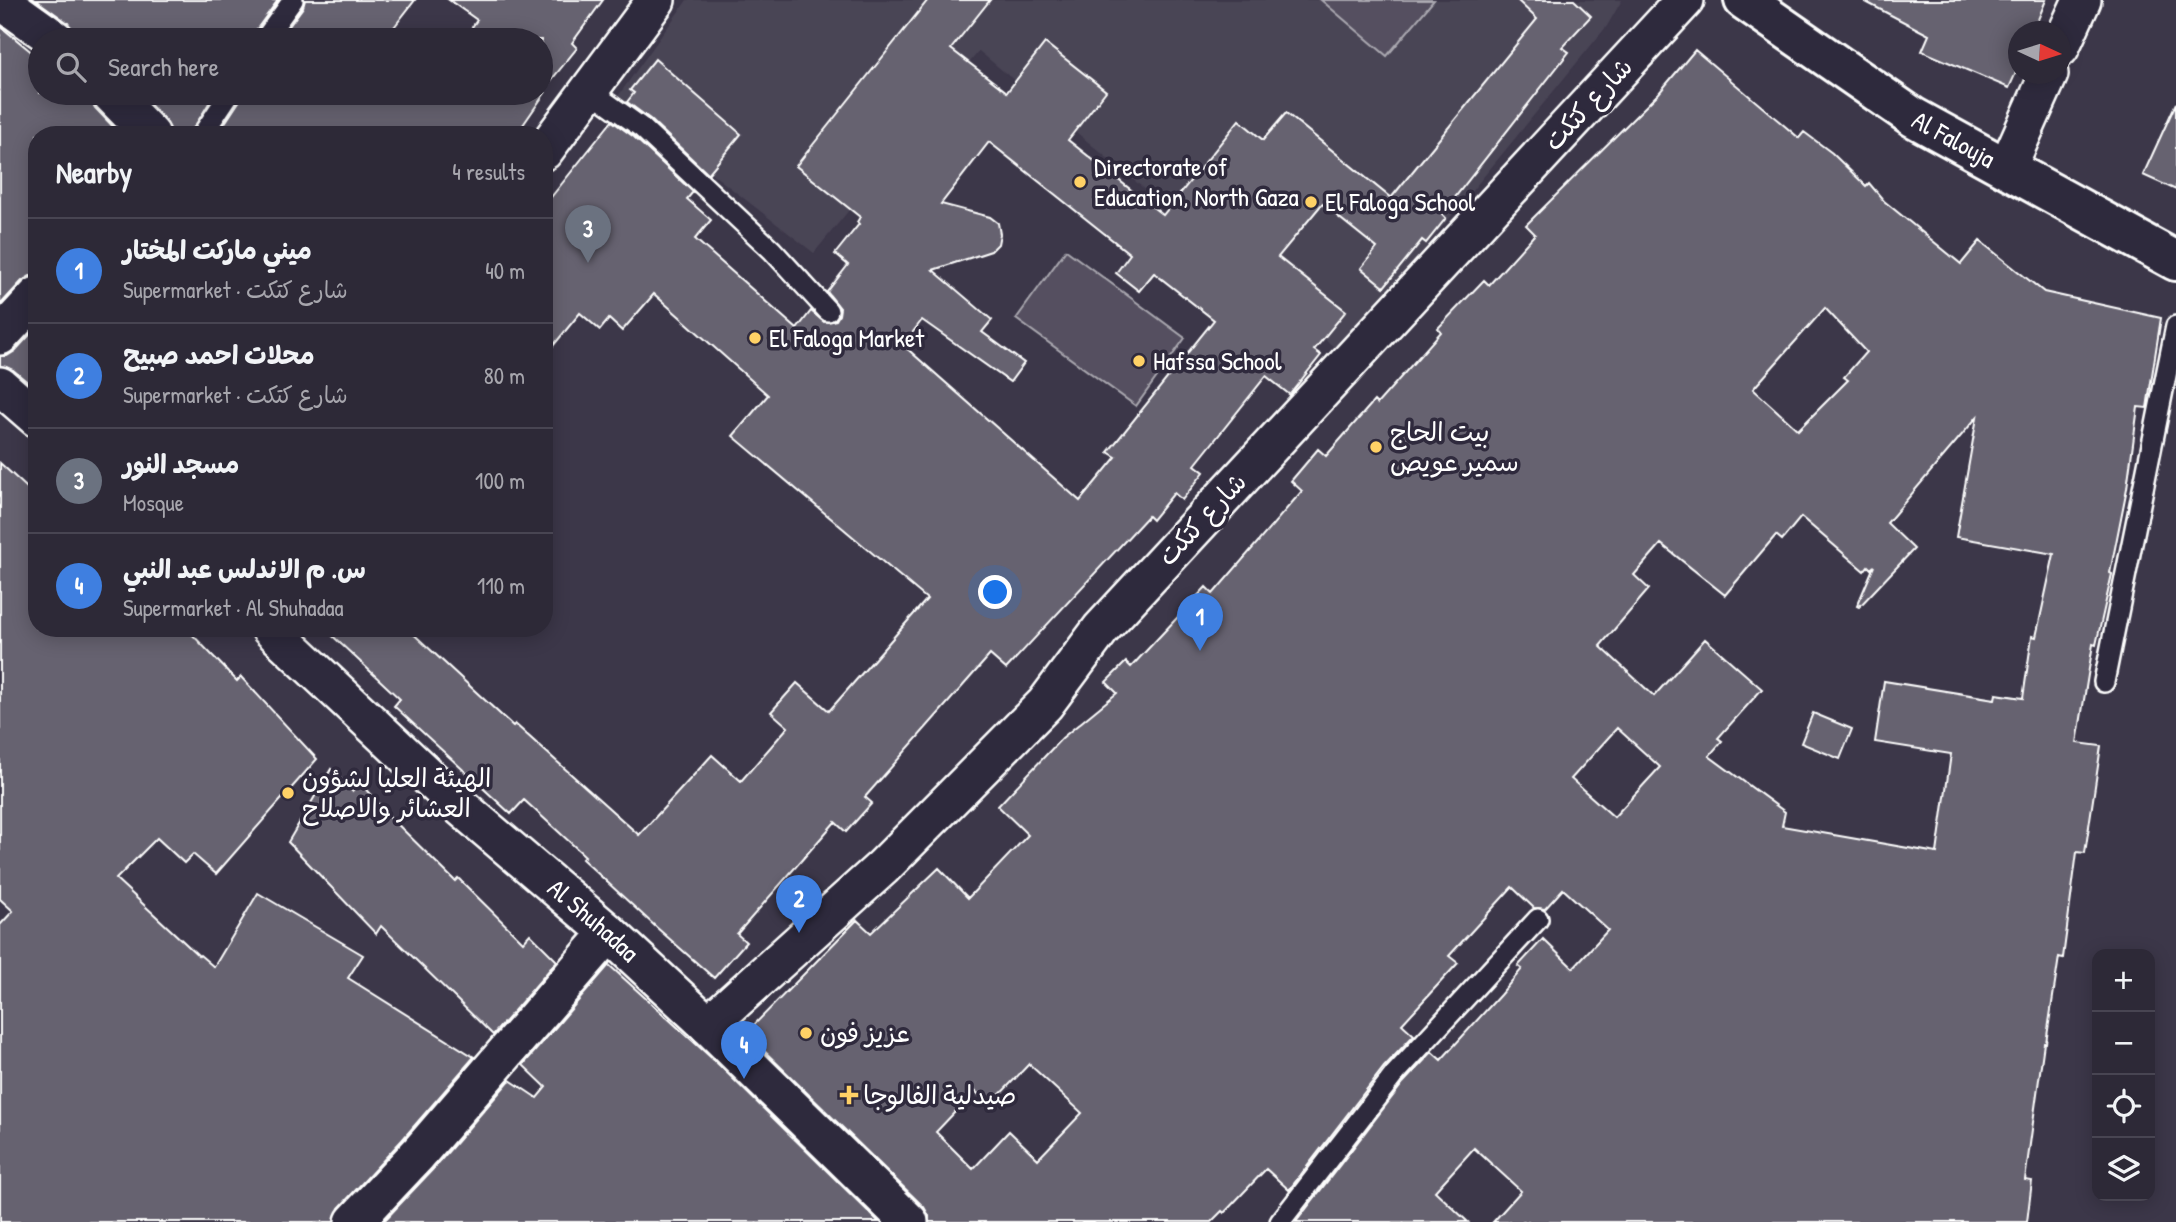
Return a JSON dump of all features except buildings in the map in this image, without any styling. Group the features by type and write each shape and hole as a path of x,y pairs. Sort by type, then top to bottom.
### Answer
{"main road":[{"name":"Al Falouja","path":"1744,0 1913,117 2176,261"}],"street":[{"path":"0,0 38,28"},
{"path":"553,139 656,0"},
{"name":"شارع كتكت","path":"708,1025 883,867 1045,704 1101,629 1685,0"},
{"path":"2071,24 2082,0"},
{"path":"2007,168 2045,84"},
{"path":"121,105 141,126"},
{"path":"0,336 28,306"},
{"path":"0,386 28,410"},
{"name":"Al Shuhadaa","path":"280,637 455,802 609,933 708,1025 909,1222"},
{"path":"354,1222 418,1154 609,933"}],"lane":[{"path":"273,28 293,0"},
{"path":"589,90 642,128 772,250 828,311"},
{"path":"208,126 221,105"},
{"path":"2104,682 2176,326"},
{"path":"1280,1222 1394,1075 1538,919"}],"shaded area":[{"name":"El Faloga School","path":"687,0 1622,0 1607,26 1340,352 979,51 814,253 616,99"},
{"path":"1321,0 1434,0 1387,56"},
{"path":"1066,250 1185,338 1136,406 1016,319"}],"place":[{"name":"Directorate of Education, North Gaza","path":"1080,182"},
{"name":"El Faloga School","path":"1311,202"},
{"name":"مسجد النور","path":"588,263"},
{"name":"El Faloga Market","path":"755,338"},
{"name":"Hafssa School","path":"1139,361"},
{"name":"بيت الحاج سمير عويص","path":"1376,447"},
{"name":"ميني ماركت المختار","path":"1200,651"},
{"name":"الهيئة العليا لشؤون العشائر والاصلاح","path":"288,793"},
{"name":"محلات احمد صبيح","path":"799,933"},
{"name":"عزيز فون","path":"806,1033"},
{"name":"س. م الاندلس عبد النبي","path":"744,1079"},
{"name":"صيدلية الفالوجا","path":"849,1095"}]}
